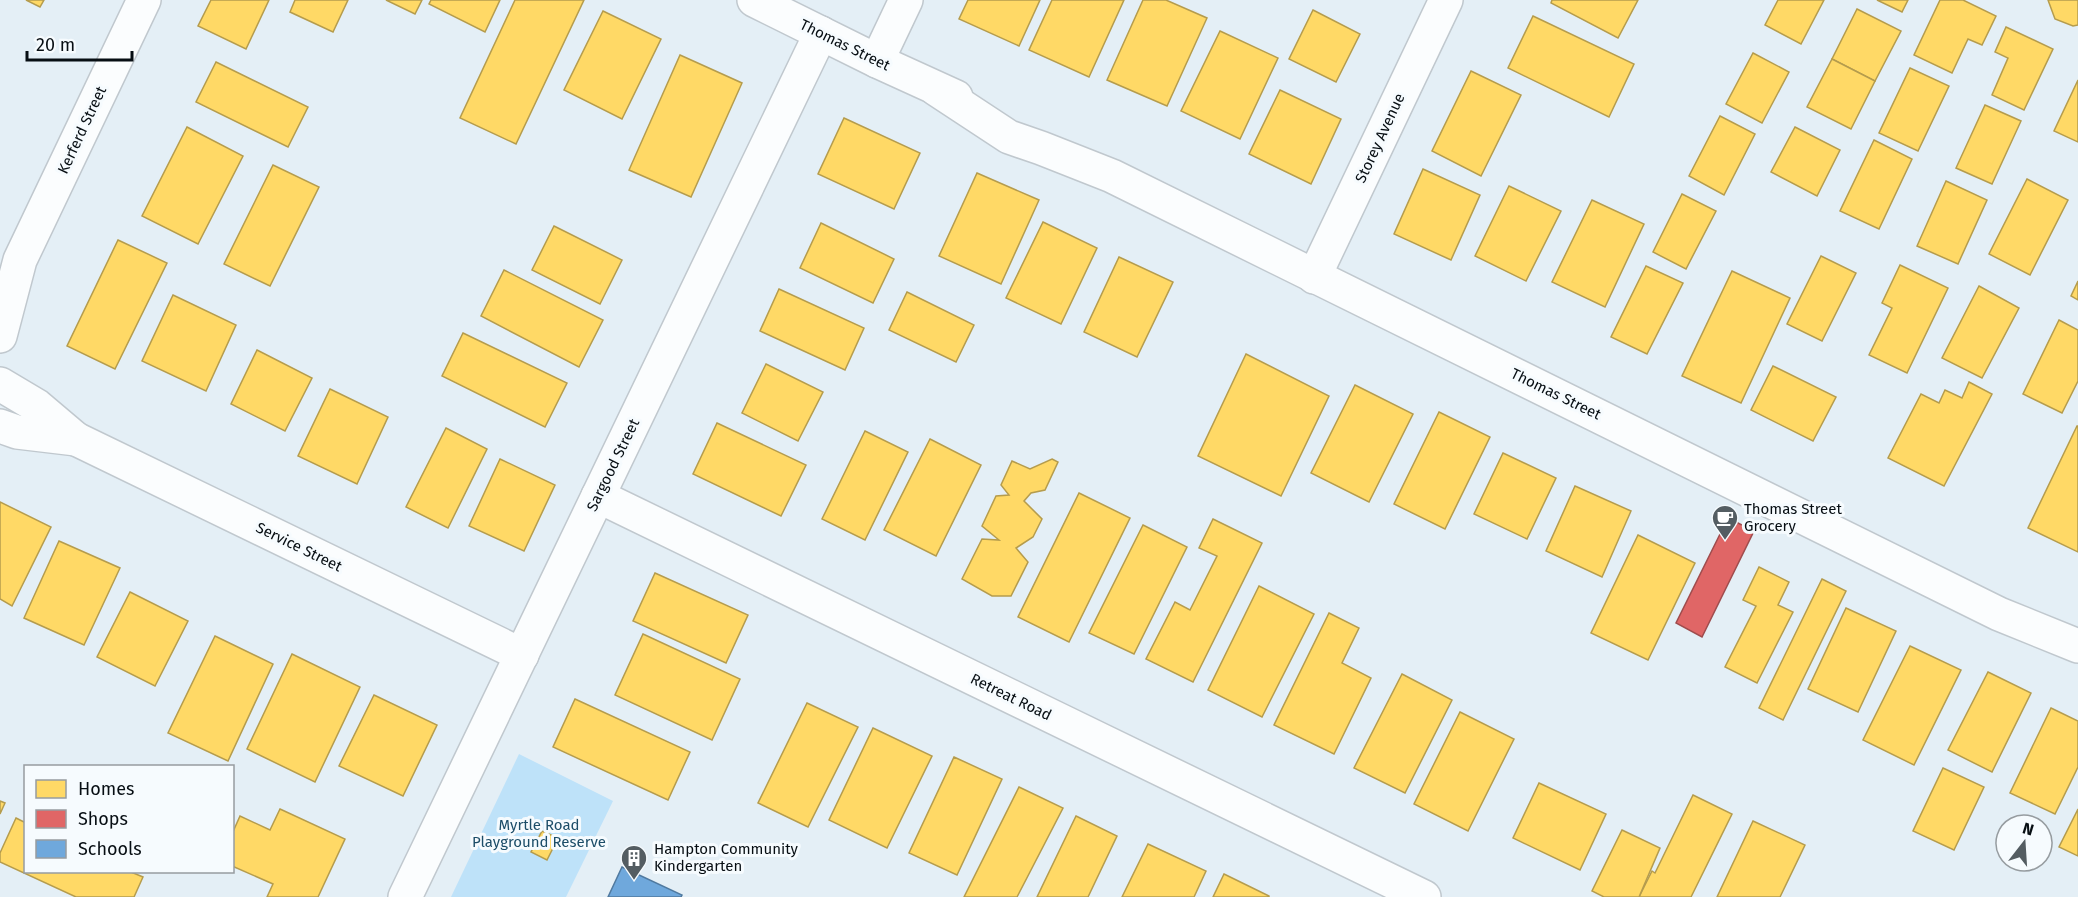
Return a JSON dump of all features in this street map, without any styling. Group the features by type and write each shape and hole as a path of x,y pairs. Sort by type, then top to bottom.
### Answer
{"street":[{"name":"Kerferd Street","path":"0,288 20,260 144,0"},
{"name":"Thomas Street","path":"754,0 936,88 1049,134 1112,176 1314,277 1999,614 2078,646"},
{"path":"877,61 906,0"},
{"name":"Storey Avenue","path":"1314,277 1446,0"},
{"name":"Sargood Street","path":"405,897 821,33"},
{"name":"Kerferd Street","path":"0,336 20,260"},
{"name":"Service Street","path":"0,384 37,406 76,439 522,655"},
{"name":"Service Street","path":"0,426 17,432 76,439"},
{"name":"Retreat Road","path":"597,496 1424,897"},
{"name":"Thomas Street","path":"1999,614 2078,664"}],"green space":[{"name":"Myrtle Road Playground Reserve","path":"519,754 613,801 566,897 451,897"}],"building: Homes":[{"path":"26,0 44,0 40,7"},
{"path":"211,0 269,0 246,49 198,26"},
{"path":"295,0 348,0 333,32 290,12"},
{"path":"386,0 422,0 415,14"},
{"path":"431,0 500,0 485,32 429,4"},
{"path":"515,0 584,0 516,144 460,118"},
{"path":"968,0 1040,0 1019,46 959,19"},
{"path":"1052,0 1124,0 1089,77 1029,50"},
{"path":"1143,0 1166,0 1207,18 1167,106 1107,80"},
{"path":"1552,0 1638,0 1618,38 1551,3"},
{"path":"1778,0 1824,0 1801,44 1765,25"},
{"path":"1877,0 1908,0 1902,12"},
{"path":"1940,0 1963,0 1996,16 1982,45 1968,39 1952,73 1914,55"},
{"path":"2048,0 2078,0 2078,25 2073,26 2055,19"},
{"path":"1857,9 1901,31 1875,81 1832,59"},
{"path":"1313,10 1360,34 1336,82 1289,59"},
{"path":"603,11 661,39 622,119 564,90"},
{"path":"1533,16 1634,64 1609,117 1508,68"},
{"path":"2006,27 2053,49 2024,110 1992,95 2008,58 1995,52"},
{"path":"1220,31 1278,58 1240,139 1181,111"},
{"path":"1753,53 1789,72 1762,123 1726,104"},
{"path":"680,55 742,83 691,197 629,170"},
{"path":"1832,59 1875,81 1851,129 1807,107"},
{"path":"216,62 308,107 288,147 196,102"},
{"path":"1910,68 1949,86 1918,151 1879,133"},
{"path":"1471,71 1521,95 1481,176 1432,151"},
{"path":"2078,80 2078,142 2054,131"},
{"path":"1280,90 1341,119 1311,184 1249,154"},
{"path":"1985,105 2021,121 1992,184 1956,168"},
{"path":"1720,116 1755,134 1724,195 1689,176"},
{"path":"844,118 920,153 894,209 818,174"},
{"path":"187,127 243,156 198,244 142,216"},
{"path":"1795,127 1840,150 1817,196 1771,172"},
{"path":"1874,140 1912,159 1879,229 1840,211"},
{"path":"273,165 319,187 270,286 224,264"},
{"path":"1423,169 1480,195 1451,260 1394,234"},
{"path":"977,173 1039,200 1001,284 939,256"},
{"path":"2027,179 2068,200 2030,275 1989,254"},
{"path":"1946,181 1987,200 1958,264 1917,246"},
{"path":"1509,186 1561,211 1526,281 1475,256"},
{"path":"1682,194 1716,211 1686,269 1653,252"},
{"path":"1592,200 1644,224 1605,307 1552,282"},
{"path":"1043,222 1097,248 1061,324 1006,298"},
{"path":"821,223 894,259 873,303 800,268"},
{"path":"554,226 622,260 600,304 532,270"},
{"path":"118,240 167,263 115,369 67,346"},
{"path":"1821,256 1856,273 1822,341 1787,324"},
{"path":"1119,257 1173,282 1137,357 1084,332"},
{"path":"1900,265 1948,288 1907,373 1869,355 1892,308 1882,303"},
{"path":"1646,266 1683,283 1647,354 1611,337"},
{"path":"504,270 603,320 579,367 481,316"},
{"path":"1732,271 1790,298 1741,403 1682,376"},
{"path":"2078,281 2078,300 2071,296"},
{"path":"1979,286 2019,308 1982,378 1942,358"},
{"path":"779,289 864,328 845,370 760,331"},
{"path":"907,292 974,325 956,362 889,330"},
{"path":"173,295 236,325 206,391 142,361"},
{"path":"2059,320 2078,330 2078,381 2062,413 2023,394"},
{"path":"463,333 567,383 545,427 442,376"},
{"path":"257,350 312,378 285,431 231,404"},
{"path":"1246,354 1329,396 1281,496 1198,456"},
{"path":"766,364 823,392 798,441 742,413"},
{"path":"1773,366 1836,397 1813,441 1751,410"},
{"path":"1969,382 1992,394 1944,486 1888,458 1921,394 1939,403 1945,390 1962,398"},
{"path":"1355,385 1413,414 1369,502 1311,473"},
{"path":"330,389 388,417 357,484 298,456"},
{"path":"1439,412 1490,437 1445,529 1394,504"},
{"path":"717,423 806,465 781,516 693,474"},
{"path":"2078,426 2078,552 2028,528"},
{"path":"446,428 487,449 448,528 406,507"},
{"path":"865,431 908,452 865,540 822,519"},
{"path":"930,439 981,465 936,556 884,530"},
{"path":"1503,453 1556,478 1527,539 1474,514"},
{"path":"500,459 555,485 524,551 469,526"},
{"path":"1052,459 1058,462 1045,490 1031,493 1024,501 1042,519 1033,537 1016,548 1028,562 1011,596 992,596 962,579 982,539 999,540 982,526 996,496 1009,495 1001,485 1012,461 1030,469"},
{"path":"1575,486 1631,511 1602,577 1546,551"},
{"path":"1079,493 1130,518 1069,642 1018,617"},
{"path":"0,502 51,527 12,606 0,599"},
{"path":"1213,519 1262,543 1193,682 1146,659 1175,602 1190,610 1217,556 1199,548"},
{"path":"1143,525 1187,547 1134,654 1089,633"},
{"path":"1638,535 1695,563 1648,660 1591,633"},
{"path":"59,541 120,568 84,645 24,618"},
{"path":"1759,567 1789,582 1778,605 1793,612 1757,683 1725,667 1756,606 1743,600"},
{"path":"655,573 748,615 726,663 633,621"},
{"path":"1822,579 1846,591 1783,720 1759,708"},
{"path":"1259,586 1314,614 1262,717 1208,690"},
{"path":"130,592 188,621 155,686 97,657"},
{"path":"1846,608 1896,631 1858,712 1808,689"},
{"path":"1329,613 1359,628 1342,663 1371,678 1334,754 1274,725"},
{"path":"643,634 740,679 712,740 615,695"},
{"path":"215,636 273,664 228,761 168,733"},
{"path":"1910,646 1961,670 1914,765 1863,740"},
{"path":"292,654 360,687 315,782 247,749"},
{"path":"1988,672 2031,693 1992,772 1948,750"},
{"path":"1402,674 1452,700 1405,793 1354,768"},
{"path":"374,695 437,725 403,796 339,766"},
{"path":"575,699 690,752 668,800 553,747"},
{"path":"807,703 858,727 808,827 758,803"},
{"path":"2051,708 2078,721 2078,767 2055,814 2010,793"},
{"path":"1460,712 1514,739 1468,831 1414,804"},
{"path":"873,728 932,756 887,848 829,820"},
{"path":"954,757 1002,779 957,875 909,853"},
{"path":"1943,768 1984,787 1954,850 1913,831"},
{"path":"1539,783 1606,814 1580,870 1513,838"},
{"path":"1019,787 1063,808 1017,897 964,897"},
{"path":"1693,795 1732,814 1691,897 1639,897 1652,871 1655,873"},
{"path":"0,801 5,803 0,814"},
{"path":"280,809 345,839 318,897 267,897 273,884 234,867 234,830 240,816 270,830"},
{"path":"2078,809 2078,856 2059,847"},
{"path":"1076,816 1117,836 1088,897 1037,897"},
{"path":"16,818 24,822 24,873 133,873 143,877 134,897 76,897 0,862 0,853"},
{"path":"1753,821 1805,845 1780,897 1717,897"},
{"path":"1622,830 1660,848 1639,897 1604,897 1592,891"},
{"path":"542,831 558,838 547,860 531,852"},
{"path":"1148,844 1206,871 1194,897 1122,897"},
{"path":"1224,874 1269,896 1269,897 1213,897"}],"building: Shops":[{"path":"1728,518 1754,531 1702,637 1676,623"}],"building: Schools":[{"name":"Hampton Community Kindergarten","path":"622,867 682,895 681,897 608,897"}],"place":[{"name":"Thomas Street Grocery","path":"1725,541"},
{"name":"Hampton Community Kindergarten","path":"634,881"}]}
